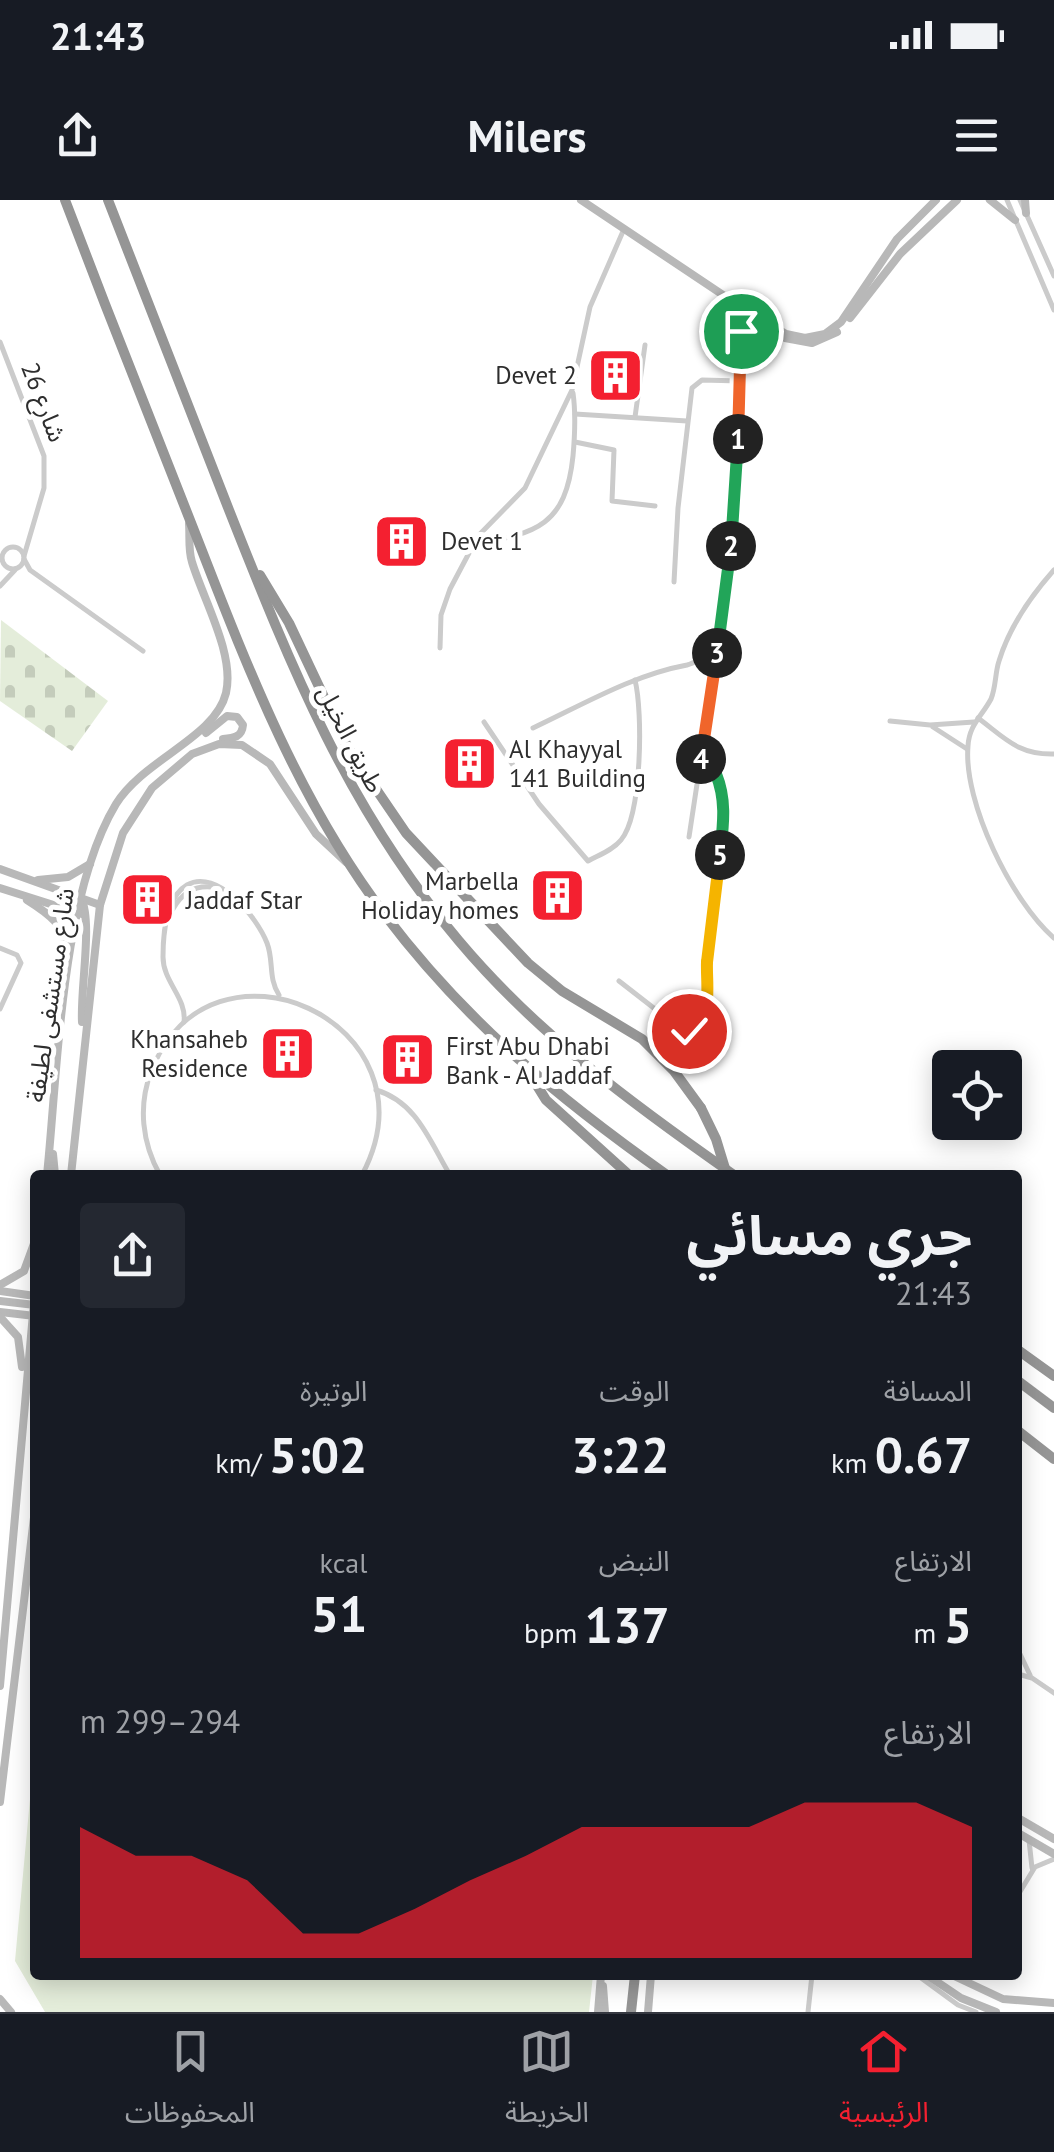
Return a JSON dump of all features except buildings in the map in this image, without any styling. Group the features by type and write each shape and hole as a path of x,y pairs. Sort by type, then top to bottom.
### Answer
{"highway":[{"path":"65,200 250,673 289,758 351,866 428,969 528,1070 660,1170"},
{"name":"طريق الخيل","path":"108,200 289,661 333,753 386,844 456,938 504,992 592,1073 723,1170"},
{"path":"250,561 289,624 353,756 406,833 528,963 562,991 642,1038 674,1071 701,1108 728,1170"},
{"path":"528,1070 541,1095 624,1170"},
{"path":"1022,1353 1054,1376"},
{"path":"1022,1384 1054,1408"},
{"path":"1022,1434 1054,1459"},
{"path":"1022,1440 1032,1442"},
{"path":"631,2011 634,1980"}],"main road":[{"path":"580,200 790,341 812,343 827,339 844,325 900,254 954,203 968,200"},
{"path":"753,315 799,338 831,331 845,317 897,239 936,200"},
{"path":"990,200 1016,220"},
{"path":"1022,200 1026,213"},
{"name":"شارع مستشفى لطيفة","path":"48,1170 70,964 90,864 126,790 152,764 216,716 227,681 223,652 192,561 190,520"},
{"path":"183,744 228,716 234,715 242,722 238,736 214,741 192,754"},
{"path":"192,754 230,744 242,745 262,756 316,834 351,866"},
{"name":"شارع مستشفى لطيفة","path":"72,1170 100,904 116,849 132,817 159,780 192,754"},
{"path":"28,880 68,877 90,864"},
{"path":"0,869 100,904"},
{"path":"0,888 98,918"},
{"path":"19,894 56,920 66,939 70,964"},
{"path":"83,914 81,988 85,1043"},
{"path":"50,1146 54,1170"},
{"path":"0,1288 24,1270 30,1255"},
{"path":"0,1288 30,1294"},
{"path":"0,1301 30,1305"},
{"path":"0,1314 30,1315"},
{"path":"0,1314 18,1337 25,1386"},
{"path":"0,1681 30,1347"},
{"path":"0,1802 30,1551"},
{"path":"1022,1820 1054,1838"},
{"path":"1022,1835 1054,1856"},
{"path":"601,1980 601,2012"},
{"path":"646,2012 651,1980"},
{"path":"934,1980 961,1998 996,2012"},
{"path":"961,1980 1020,2002 1054,2003"},
{"path":"0,2000 11,2012"}],"street":[{"path":"1007,200 1054,310"},
{"path":"1026,213 1054,276"},
{"path":"440,648 443,606 474,543 486,525 524,488 572,390 590,306 624,229"},
{"path":"689,837 729,572 743,308"},
{"name":"شارع 26","path":"0,342 44,456 44,488 24,557"},
{"path":"635,417 645,345"},
{"path":"0,378 12,374"},
{"path":"674,582 688,421 696,383 740,381"},
{"path":"474,543 520,535 551,516 566,496 574,442 572,390"},
{"path":"575,414 688,421"},
{"path":"574,442 614,450 612,501 654,506"},
{"name":"شارع 26","path":"1,560 28,533"},
{"path":"0,545 20,550 34,572 142,651"},
{"path":"0,585 24,557"},
{"path":"0,585 1,560 16,569 34,572"},
{"path":"1054,570 1011,633 998,662 992,694 975,720 968,749 974,791 1003,870 1028,909 1054,938"},
{"path":"534,728 660,669 690,664 706,655 716,656"},
{"path":"484,722 538,804 588,861 615,846 627,830 641,740 635,680"},
{"path":"890,722 930,726 975,720 1020,750 1054,754"},
{"path":"930,726 968,749"},
{"path":"619,981 682,1030 692,1031 703,1019 724,808 716,774 700,766"},
{"path":"182,1027 185,1014 164,967 173,900 190,883 214,882 226,890 264,937 270,953 270,978 281,998"},
{"path":"0,948 17,955 21,963 0,1009"},
{"path":"256,996 270,978"},
{"path":"158,1170 146,1142 144,1096 160,1054 182,1027 202,1011 232,999 256,996 310,1006 342,1028 366,1060 376,1090 377,1134 364,1170"},
{"path":"182,1005 202,1011"},
{"path":"376,1090 397,1098 414,1113 447,1170"},
{"path":"1022,1658 1032,1678"},
{"path":"1022,1675 1054,1693"},
{"path":"1030,1840 1032,1871"},
{"path":"1022,1888 1032,1871 1054,1856"},
{"path":"808,2012 811,1980"},
{"path":"924,1980 958,2005 976,2012"},
{"path":"977,1989 978,1980"}],"green space":[{"path":"1,620 108,701 72,751 0,701"},
{"path":"30,1799 30,1980 592,1980 589,2012 45,2012 15,1961"}],"place":[{"name":"Devet 2","path":"616,375"},
{"name":"Devet 1","path":"402,541"},
{"name":"Al Khayyal 141 Building","path":"470,763"},
{"name":"Marbella Holiday homes","path":"558,895"},
{"name":"Jaddaf Star","path":"147,900"},
{"name":"Khansaheb Residence","path":"287,1053"},
{"name":"First Abu Dhabi Bank - Al Jaddaf","path":"407,1060"}],"route":[{"path":"689,1031 698,1027 706,1012 707,965 724,816 717,777 712,769 700,766 729,572 741,331"}]}
